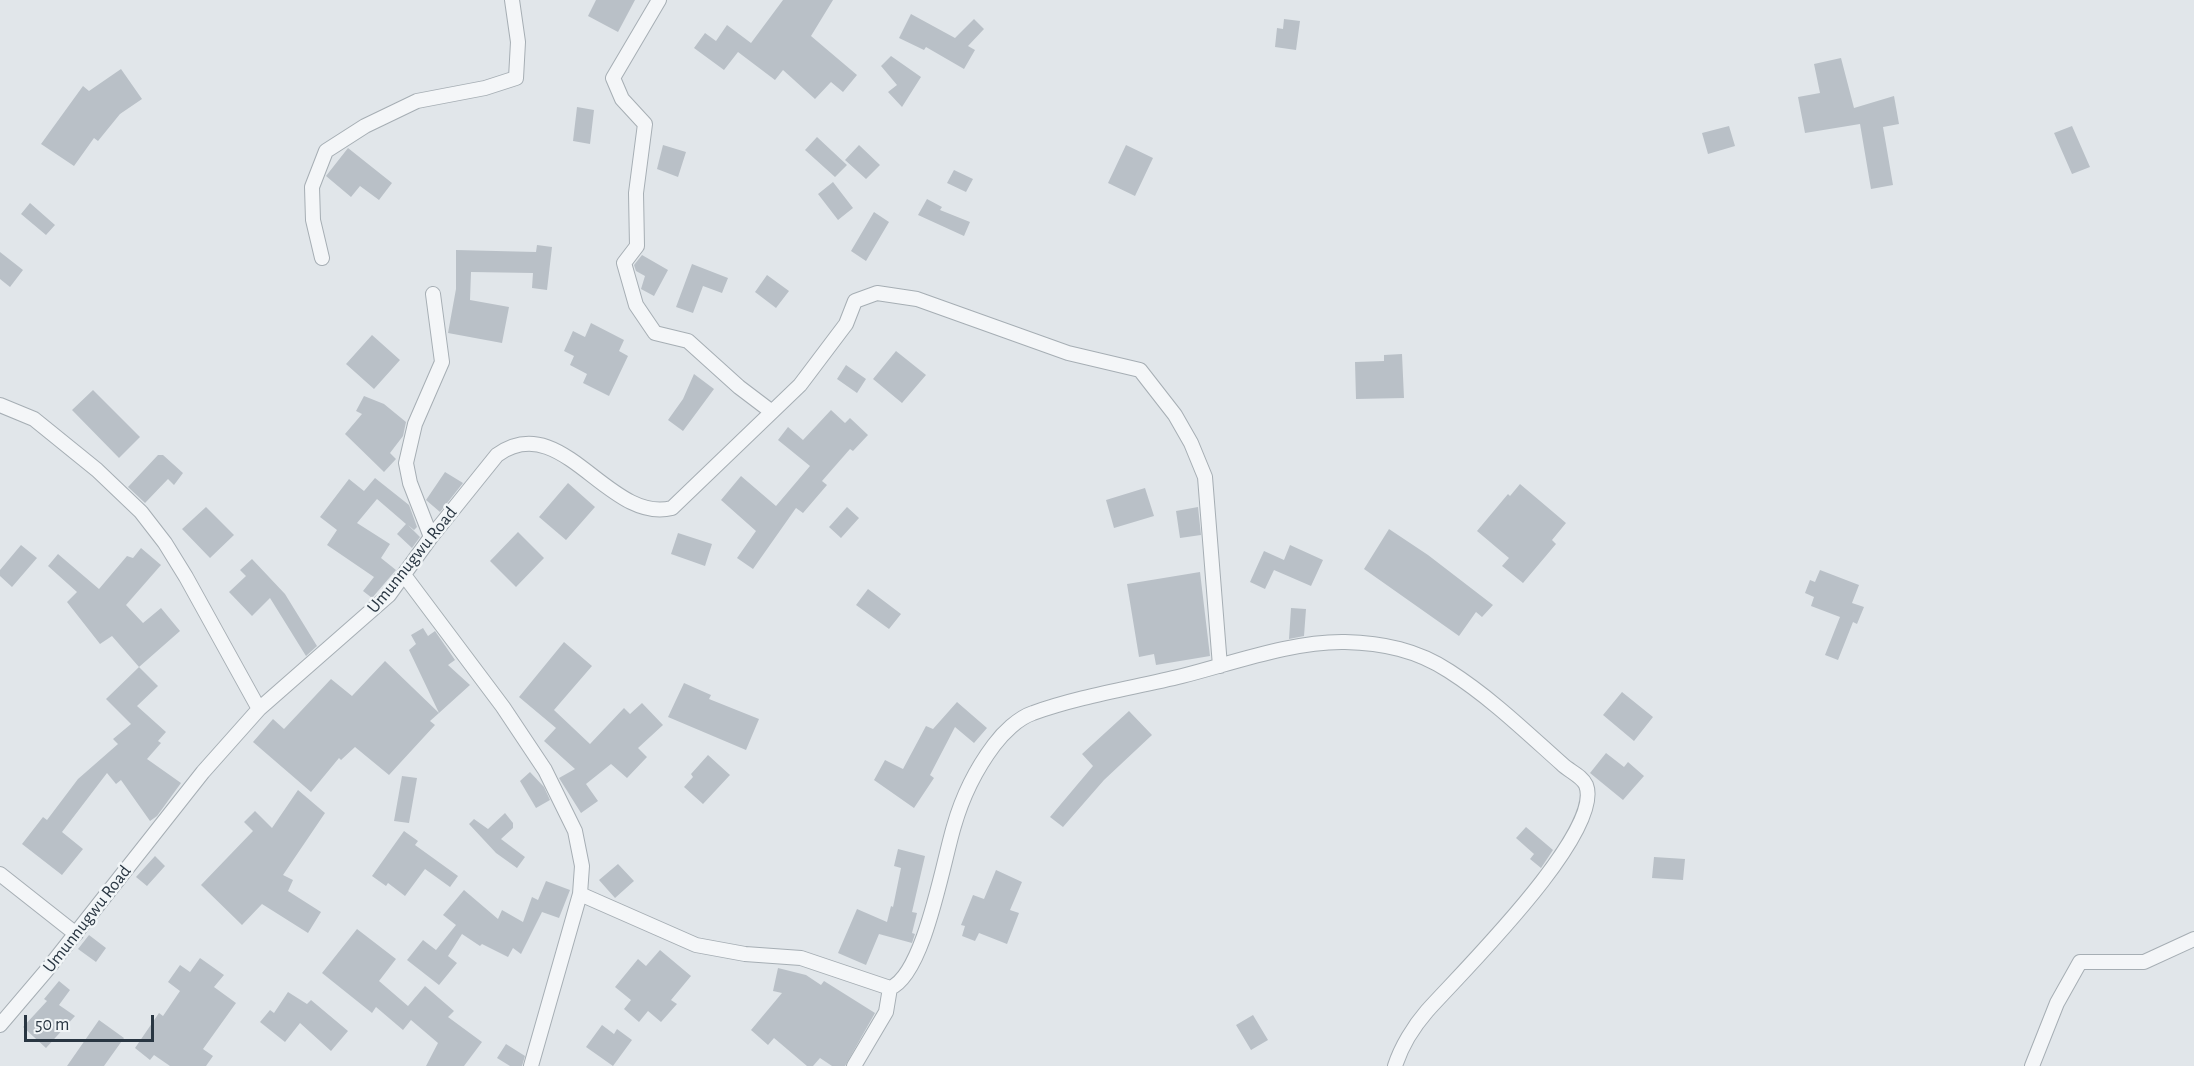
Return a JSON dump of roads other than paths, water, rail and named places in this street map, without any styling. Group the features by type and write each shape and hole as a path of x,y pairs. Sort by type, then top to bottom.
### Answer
{"street":[{"path":"322,258 313,220 312,187 326,151 365,126 417,101 486,88 516,78 518,42 512,0"},
{"path":"659,0 613,78 622,99 645,124 636,193 638,246 624,262 636,305 655,333 688,341 739,387 772,412"},
{"name":"Umunnugwu Road","path":"0,1025 76,934 196,781 259,708 372,613 497,455 510,446 531,442 548,447 611,490 650,509 661,511 680,504 800,385 846,324 855,301 877,293 917,299 967,314 1068,353 1140,370 1175,415 1191,443 1205,477 1220,666"},
{"path":"431,537 410,483 406,463 415,424 442,362 433,294"},
{"path":"0,405 34,419 97,470 141,512 165,543 186,577 259,708"},
{"path":"404,575 503,707 545,770 575,831 582,866 580,894 531,1066"},
{"path":"580,894 696,945 745,954 801,958 877,986 890,988 900,985 917,956 954,824 971,783 994,745 1007,731 1030,714 1220,666 1323,644 1383,645 1403,649 1435,662 1474,687 1528,730 1564,766 1585,782 1588,794 1586,807 1561,855 1475,962 1426,1012 1405,1043 1395,1066"},
{"path":"0,874 76,934"},
{"path":"2032,1066 2058,1003 2080,962 2144,962 2194,939"},
{"path":"854,1066 885,1012 890,988"}]}
